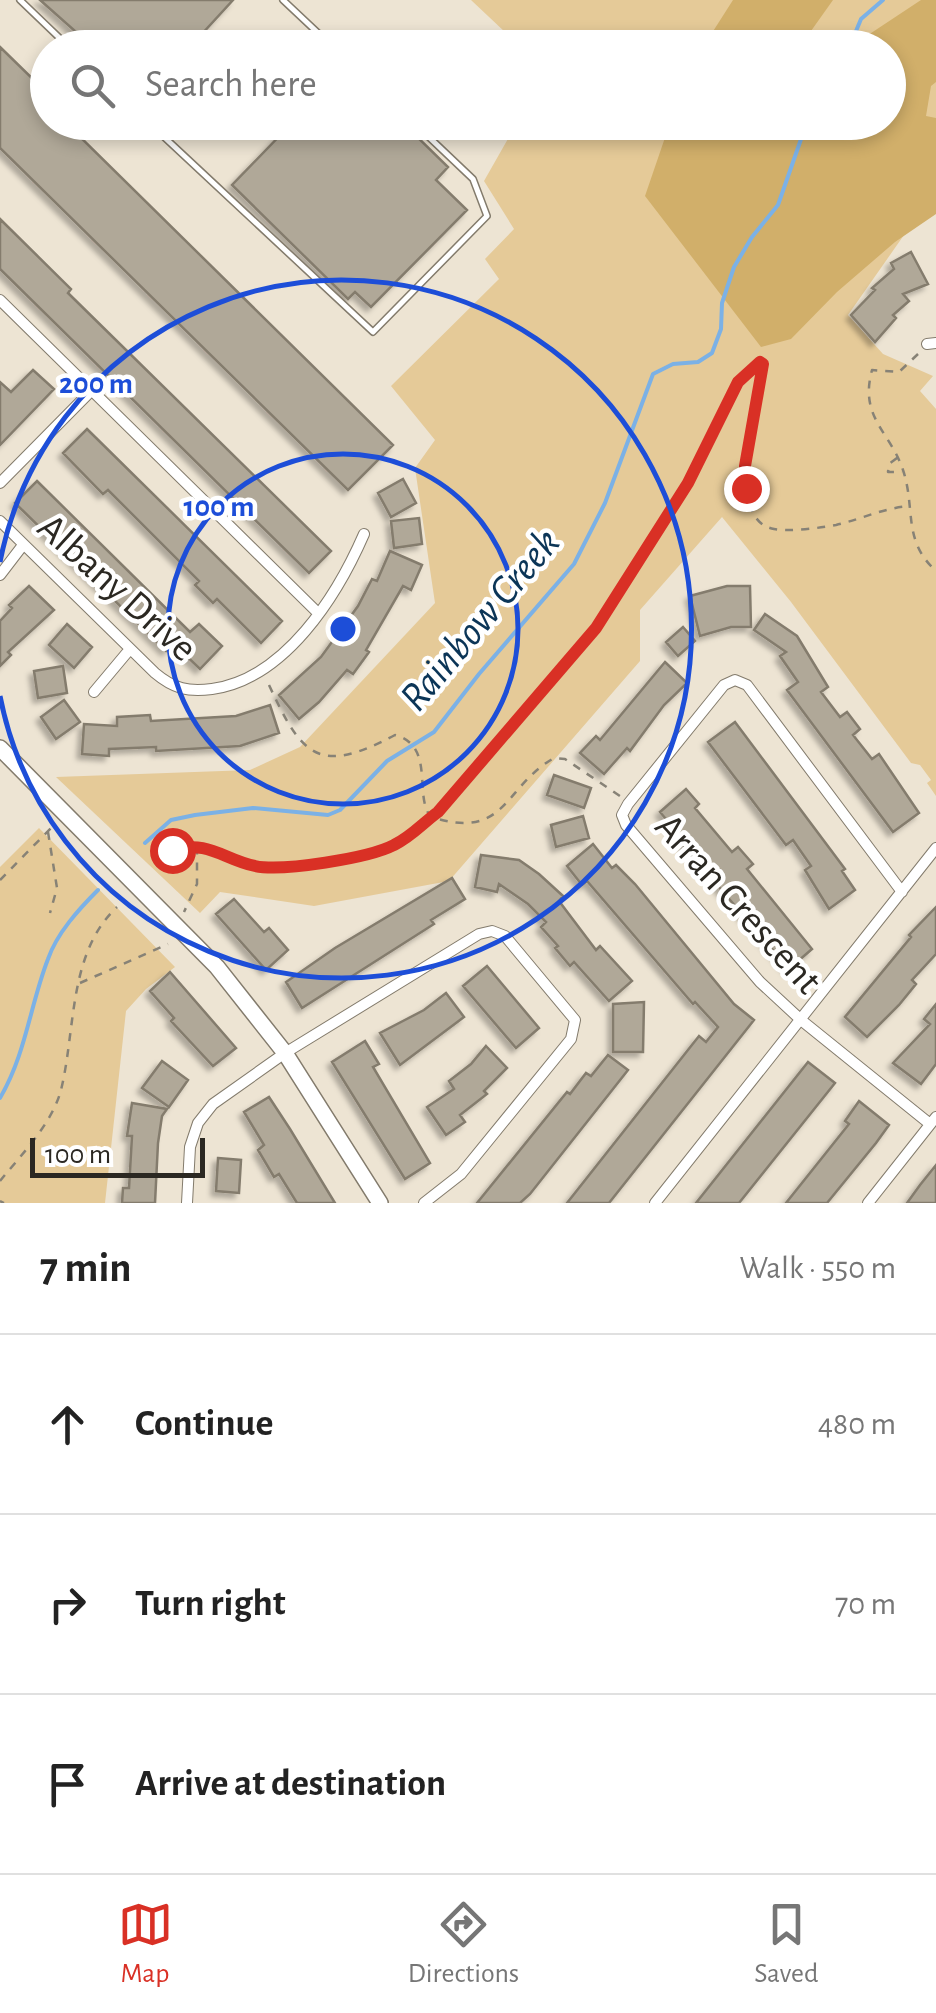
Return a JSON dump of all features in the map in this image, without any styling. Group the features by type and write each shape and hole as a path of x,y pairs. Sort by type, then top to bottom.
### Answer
{"street":[{"path":"0,300 317,612"},
{"name":"Albany Drive","path":"0,483 91,391"},
{"name":"Albany Drive","path":"0,521 130,649 174,687 195,690 233,686 271,664 317,612 352,561 364,534"},
{"path":"0,574 24,545"},
{"path":"94,692 130,649"},
{"name":"Arran Crescent","path":"902,892 747,684 735,680 724,685 622,815 626,825 760,982 801,1020 933,1121"},
{"path":"0,748 218,966 285,1052 380,1203"},
{"path":"655,1203 936,848"},
{"path":"188,1203 190,1147 204,1114 224,1094 285,1052 492,930 504,936 575,1020 571,1039 462,1174 424,1203"},
{"path":"868,1203 933,1121"}],"lane":[{"path":"20,0 51,30"},
{"path":"283,0 315,30"},
{"path":"167,140 373,332 488,216 473,179 432,140"}],"path":[{"path":"932,343 898,372 872,370 867,386 874,419 904,472 913,538 921,556 936,571"},
{"path":"156,866 172,850 197,846 250,865 288,867 380,852 398,844 430,817 596,628 688,483 738,382 756,364 763,364 745,466 746,488 753,514 764,525 774,529 834,525 883,508 910,506"},
{"path":"897,458 889,464 888,472 904,472"},
{"path":"269,685 294,736 320,755 345,755 372,748 395,735 406,740 424,776 424,806 430,817 456,824 481,821 506,805 554,758 564,759 621,797"},
{"path":"0,880 54,825"},
{"path":"48,832 58,888 50,913"},
{"path":"184,912 197,884 197,846"},
{"path":"0,1181 32,1141 60,1093 79,984 91,941 104,919 117,907"},
{"path":"79,984 168,944"}],"shaded area":[{"path":"471,0 936,0 936,206 925,205 848,315 883,354 933,376 920,391 936,409 936,796 920,765 911,763 722,517 640,610 640,661 449,881 314,906 220,892 200,913 56,777 250,770 300,747 435,603 415,468 435,440 391,386 499,279 485,259 514,229 484,181 507,140 906,140 906,30 503,30"},
{"path":"733,0 833,0 812,30 714,30"},
{"path":"921,0 936,0 936,82 931,86 926,116 936,118 936,214 895,242 837,292 791,339 761,347 645,196 664,140 906,140 906,30 876,30"},
{"path":"39,828 175,967 146,989 126,1011 105,1203 0,1203 0,867"}],"building":[{"path":"40,0 233,0 206,30 74,30"},
{"path":"0,47 30,76 30,140 83,140 393,445 348,490 0,148"},
{"path":"276,140 420,140 448,167 436,180 467,210 371,307 355,292 348,299 232,185"},
{"path":"0,219 71,289 68,293 331,551 309,573 0,269"},
{"path":"911,252 928,284 903,294 909,301 893,315 896,318 875,342 851,315 875,290 872,288 894,269 891,263"},
{"path":"33,370 54,389 0,445 0,382 11,392"},
{"path":"87,429 282,621 261,643 217,599 213,603 195,585 199,581 108,490 103,494 63,453"},
{"path":"403,479 416,503 391,517 378,493"},
{"path":"37,481 190,632 199,624 222,646 200,669 173,643 166,651 15,503"},
{"path":"419,518 422,544 394,548 391,521"},
{"path":"390,551 422,565 411,590 403,586 366,650 369,652 353,674 347,670 299,719 279,695 321,657 358,606 372,579 377,581"},
{"path":"29,586 54,610 8,652 11,655 0,666 0,621 12,608 9,605"},
{"path":"727,586 750,586 751,627 731,627 700,636 690,596"},
{"path":"765,614 797,636 828,687 821,692 840,717 847,712 860,729 853,735 872,759 879,754 919,813 893,832 787,690 798,682 780,656 786,652 754,630"},
{"path":"67,624 92,647 74,668 49,645"},
{"path":"683,627 695,641 678,656 666,642"},
{"path":"665,662 687,683 664,705 630,751 627,748 604,774 580,753 596,736 600,740"},
{"path":"63,666 67,693 38,698 34,671"},
{"path":"64,700 80,722 56,739 41,717"},
{"path":"270,705 279,733 240,746 156,751 156,747 109,749 109,756 82,754 84,724 117,726 117,717 150,715 151,721 236,716"},
{"path":"735,722 845,869 842,871 855,890 829,909 805,870 811,866 793,840 786,845 708,742"},
{"path":"554,775 591,788 584,808 547,795"},
{"path":"686,789 699,804 695,808 732,852 738,847 753,864 747,869 812,949 789,969 672,832 675,830 660,812"},
{"path":"583,816 589,838 556,847 551,825"},
{"path":"593,844 612,868 616,865 635,884 734,1004 754,1020 609,1203 567,1203 699,1036 706,1042 718,1027 693,1004 587,881 582,885 567,866"},
{"path":"481,855 519,860 539,874 563,896 559,901 596,950 600,946 632,981 609,1001 574,962 570,966 541,927 546,922 528,904 499,884 497,892 475,887"},
{"path":"452,878 465,899 431,920 434,924 302,1008 286,982"},
{"path":"234,899 264,932 269,928 288,950 266,970 216,914"},
{"path":"936,907 936,954 912,980 916,984 899,1005 867,1037 845,1017"},
{"path":"487,966 539,1028 516,1048 463,986"},
{"path":"170,972 236,1048 213,1066 171,1021 174,1018 150,991"},
{"path":"446,993 464,1017 400,1065 380,1033 424,1010"},
{"path":"644,1002 643,1052 613,1052 613,1004"},
{"path":"936,1004 936,1064 921,1084 893,1063 930,1024 924,1019"},
{"path":"365,1041 379,1064 373,1067 430,1163 405,1179 332,1062"},
{"path":"486,1046 507,1068 484,1091 487,1094 460,1115 465,1122 446,1135 427,1107 454,1089 449,1081"},
{"path":"608,1055 628,1070 530,1194 520,1203 477,1203 567,1092 570,1094 586,1073 591,1076"},
{"path":"162,1061 188,1080 169,1107 142,1088"},
{"path":"808,1062 835,1083 739,1203 696,1203"},
{"path":"269,1097 335,1203 297,1203 279,1174 274,1177 258,1150 264,1145 244,1112"},
{"path":"859,1101 889,1125 827,1203 786,1203 849,1124 845,1121"},
{"path":"132,1103 167,1109 162,1116 158,1143 155,1203 122,1203 123,1188 129,1188 132,1136 127,1136"},
{"path":"218,1158 241,1160 239,1193 216,1191"},
{"path":"936,1165 936,1203 907,1203 920,1185"}],"waterway":[{"name":"Rainbow Creek","path":"856,30 861,19 883,0"},
{"name":"Rainbow Creek","path":"145,843 171,820 195,815 253,808 328,815 340,810 387,761 434,732 574,564 605,503 653,374 673,364 698,362 712,353 734,267 778,205 801,140"},
{"name":"Rainbow Creek","path":"0,1098 22,1047 52,949 69,922 98,890"}],"route":[{"path":"172,850 197,846 250,865 288,867 380,852 418,829 438,812 596,628 688,483 738,382 760,362 763,364 745,466 746,488"}]}
